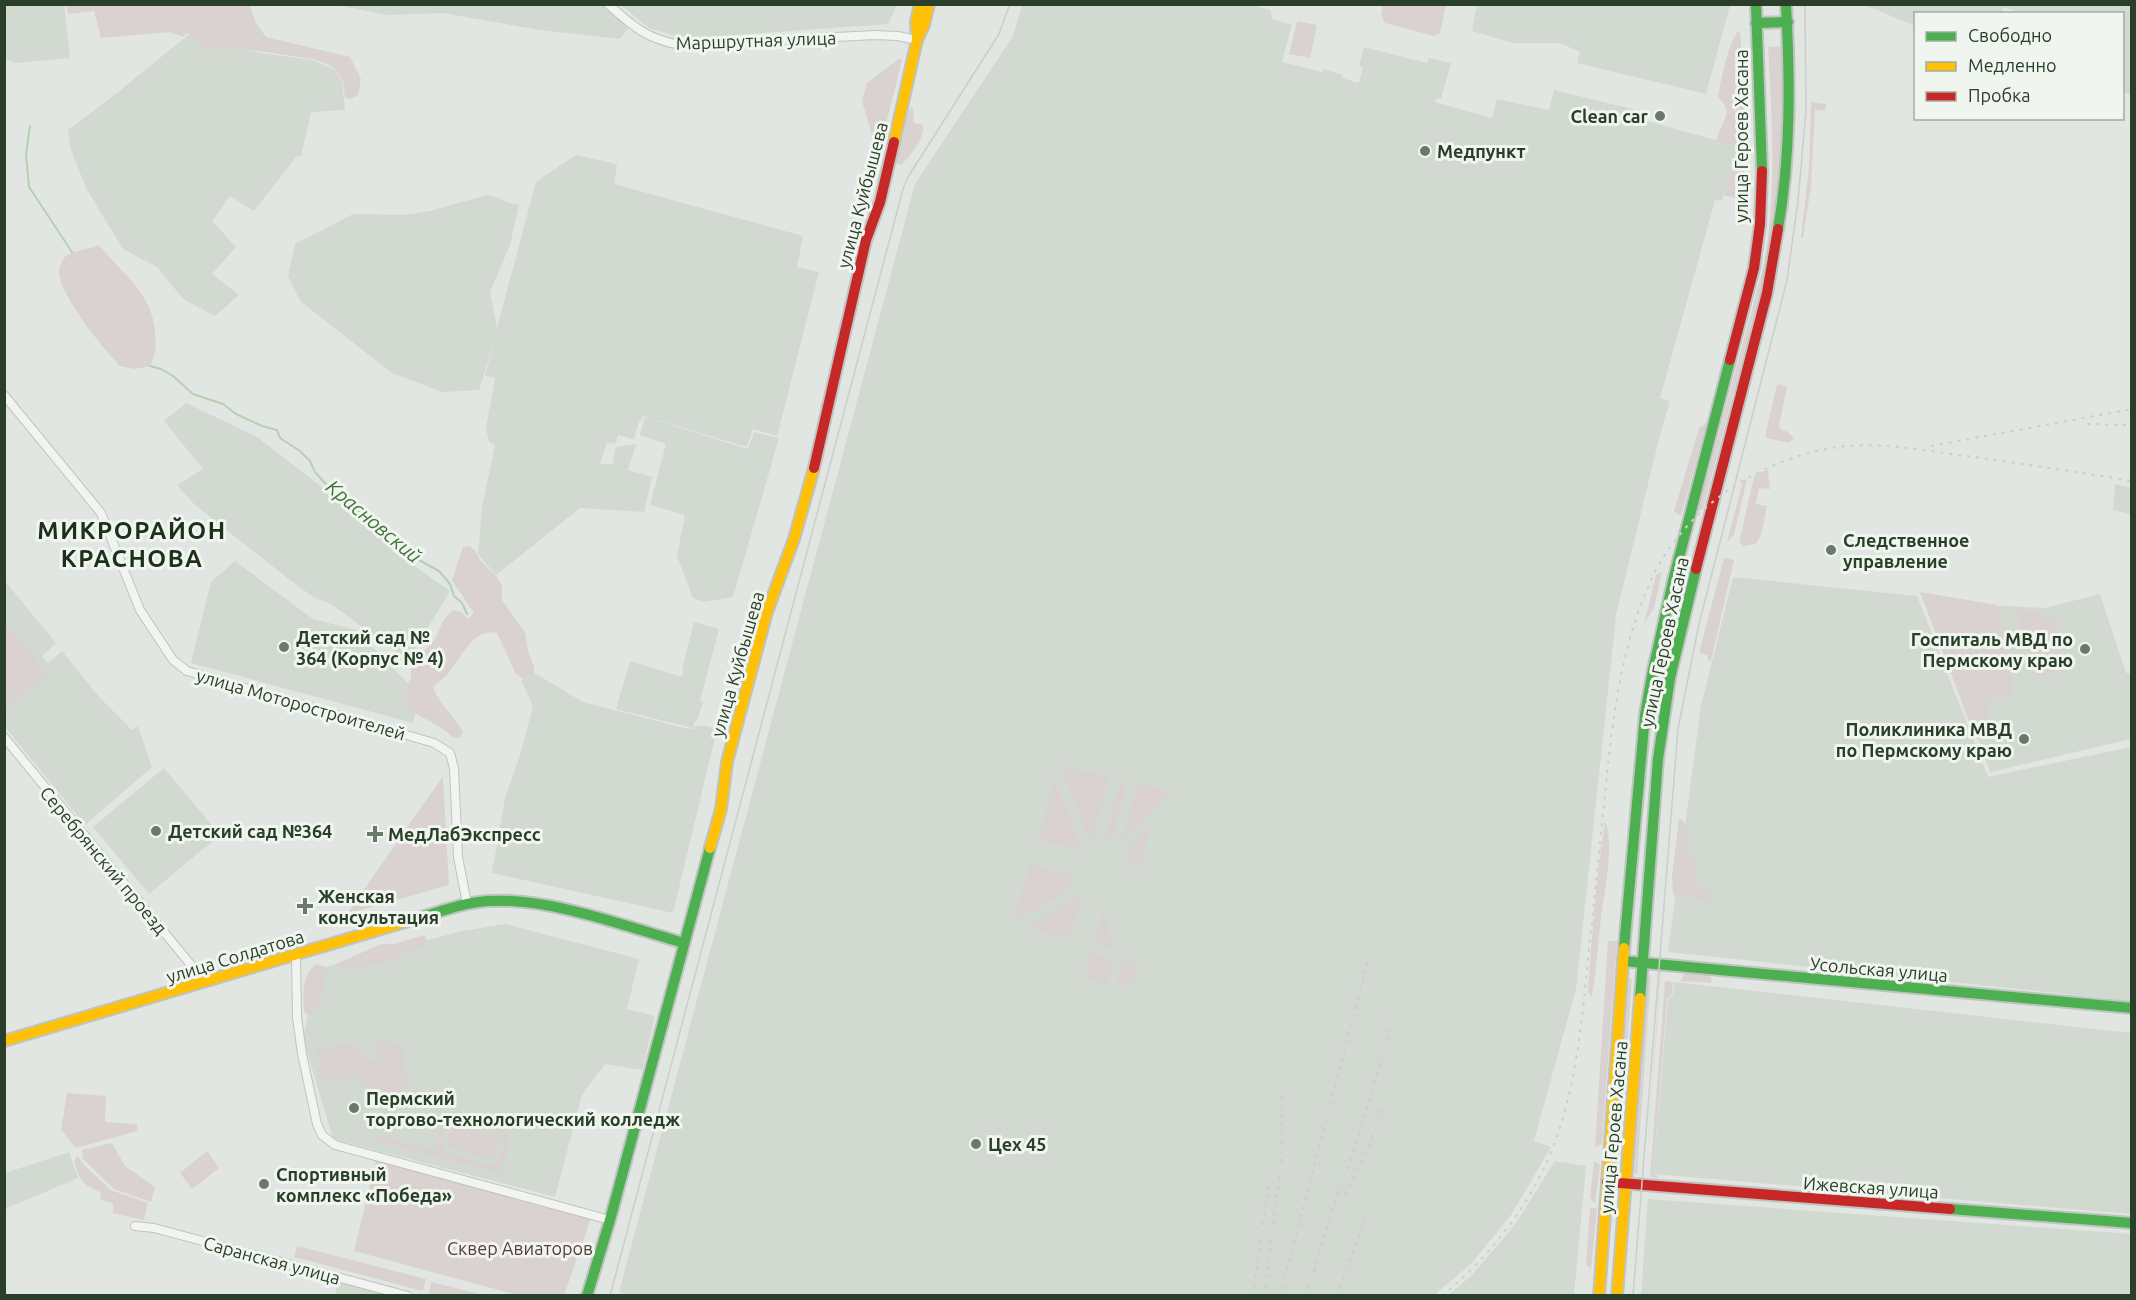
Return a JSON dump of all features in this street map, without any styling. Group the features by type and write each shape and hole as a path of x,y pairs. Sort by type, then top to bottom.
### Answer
{"main road":[{"name":"улица Куйбышева","path":"917,40 916,22 920,4"},
{"name":"улица Куйбышева","path":"587,1296 610,1220 720,809 727,762 764,623 794,539 820,441 853,293 880,201 917,40 929,4"},
{"name":"улица Героев Хасана","path":"1599,1296 1640,756 1651,675 1756,256 1761,175 1761,111 1756,4"},
{"name":"улица Героев Хасана","path":"1617,1296 1658,759 1670,678 1712,502 1762,315 1782,207 1790,86 1786,4"},
{"path":"1756,23 1788,22"},
{"name":"улица Солдатова","path":"4,1041 467,904 497,900 535,903 684,943"},
{"name":"Усольская улица","path":"1623,961 2132,1008"},
{"name":"Ижевская улица","path":"1607,1182 2132,1223"}],"street":[{"name":"Маршрутная улица","path":"608,4 647,36 661,42 681,45 875,35 917,40"},
{"name":"улица Моторостроителей","path":"4,395 100,513 140,610 173,660 180,666 187,671 236,687 434,743 450,753 454,768 459,857 467,904"},
{"name":"Серебрянский проезд","path":"4,737 191,966 200,983"},
{"path":"296,955 297,1017 302,1054 321,1135 335,1145 610,1220"},
{"name":"Саранская улица","path":"135,1226 154,1228 408,1296"}],"shaded area":[{"path":"1477,4 1730,5 1706,94 1577,63 1580,52 1560,43 1513,43 1472,31"},
{"path":"4,5 64,5 70,58 16,63 5,59"},
{"path":"336,5 604,5 630,26 620,39 540,30 443,13 387,15"},
{"path":"621,5 897,5 888,24 707,37 676,36 649,28"},
{"path":"1022,5 1249,5 1271,10 1272,19 1292,25 1282,62 1322,72 1323,69 1359,83 1363,67 1359,66 1364,47 1427,63 1429,58 1451,63 1441,99 1436,98 1435,102 1492,118 1497,99 1549,110 1554,90 1649,113 1647,121 1737,146 1722,201 1715,200 1660,398 1670,401 1616,615 1576,989 1534,1141 1551,1147 1511,1215 1472,1263 1433,1296 632,1296 619,1292 915,184 1013,36"},
{"path":"1865,5 2131,5 2131,95 2124,92 2124,12 2017,12 2004,7 2002,12 1914,12 1914,26"},
{"path":"188,35 261,53 313,60 335,70 342,81 345,110 311,112 301,157 297,156 254,211 230,196 212,221 236,247 212,274 239,295 215,316 183,299 157,267 123,249 86,188 70,147 68,130"},
{"path":"576,155 617,164 614,184 803,236 797,267 819,272 777,436 753,429 747,447 643,416 639,421 634,439 618,435 615,444 607,442 600,464 613,464 616,447 636,444 628,470 652,477 644,512 580,508 496,575 478,554 482,508 495,445 489,442 486,428 495,378 485,376 494,341 479,390 442,392 392,373 300,301 288,276 295,244 353,214 404,215 430,211 487,195 500,198 519,205 510,245 490,292 497,328 536,182"},
{"path":"186,403 257,437 396,544 392,550 450,591 408,661 331,604 315,598 295,584 195,505 177,485 203,469 164,421"},
{"path":"645,417 748,449 754,432 779,438 733,597 703,602 693,598 677,556 685,515 650,505 666,444 640,435"},
{"path":"2115,484 2131,488 2131,514 2113,510"},
{"name":"Детский сад № 364 (Корпус № 4)","path":"235,561 313,619 356,630 419,695 413,723 191,663 211,582"},
{"path":"1733,577 1917,596 1988,777 2131,747 2131,1001 1668,952 1701,706"},
{"path":"4,580 56,643 42,656 48,663 62,651 99,697 132,730 138,726 152,767 85,825 5,727"},
{"path":"2100,594 2126,673 2129,673 2131,678 2131,739 1990,772 1962,692 1986,605 2045,608"},
{"path":"694,622 719,629 700,701 703,702 693,728 616,709 630,661 682,677"},
{"path":"534,673 583,702 684,728 693,729 695,726 706,726 717,729 673,913 492,873 505,798 520,755 533,706 521,680"},
{"name":"Детский сад №364","path":"164,768 220,835 149,894 93,827"},
{"path":"505,924 639,959 627,1009 655,1016 642,1070 605,1064 582,1095 555,1197 333,1139 303,1038 318,969 462,931"},
{"path":"1674,982 2131,1033 2131,1214 1653,1174 1668,999 1673,994"},
{"path":"69,1152 78,1178 5,1209 5,1173"},
{"path":"1555,1161 1586,1166 1574,1295 1448,1295 1471,1276 1514,1226"},
{"path":"1648,1199 2131,1234 2131,1295 1641,1295"},
{"path":"339,1282 390,1295 335,1295"}],"green space":[{"path":"67,5 249,5 256,23 266,37 350,57 361,79 358,95 351,99 345,98 343,81 336,70 313,59 231,47 203,49 187,33 183,37 170,32 101,38 94,11 68,14"},
{"path":"1383,5 1446,5 1440,33 1434,36 1385,23 1381,15"},
{"path":"1297,21 1317,25 1310,58 1289,54"},
{"path":"1738,31 1740,32 1743,76 1742,209 1740,199 1724,195 1737,146 1716,141 1726,113 1726,108 1718,98 1721,82 1728,54"},
{"path":"1782,46 1784,78 1779,185 1768,261 1703,509 1698,512 1764,264 1772,183 1768,47"},
{"path":"900,58 902,61 878,155 862,101 867,83"},
{"path":"1811,102 1826,104 1825,111 1815,110 1811,186 1803,238 1801,238 1809,167"},
{"path":"912,106 914,123 923,125 922,135 917,146 905,161 901,165 895,164 908,111"},
{"path":"99,245 135,285 149,307 153,320 155,343 150,366 134,369 120,366 83,321 66,293 59,270 64,258"},
{"path":"1777,384 1787,386 1779,426 1794,438 1789,443 1766,438"},
{"path":"1707,422 1681,516 1674,511 1699,428"},
{"path":"1768,470 1770,489 1759,488 1756,504 1767,506 1761,535 1756,544 1744,546 1740,543 1740,539 1754,477"},
{"path":"1747,479 1734,535 1727,542 1743,481"},
{"path":"469,546 475,550 480,560 497,577 502,586 502,600 525,632 534,673 524,679 516,674 497,633 488,632 474,640 448,674 433,687 463,732 460,738 454,738 415,713 407,704 406,689 411,678 411,664 434,641 444,619 453,610 461,612 468,619 474,613 452,580 463,547"},
{"path":"1724,558 1734,560 1711,661 1708,660 1707,655 1699,653"},
{"path":"1662,572 1654,608 1644,624 1656,575"},
{"path":"1920,592 1997,605 2013,694 1985,701 1992,727 1985,736 1972,729"},
{"path":"2016,610 2044,612 2045,620 2054,618 2058,631 2061,669 2037,679"},
{"path":"5,622 47,674 4,709"},
{"path":"1061,766 1109,777 1091,842"},
{"path":"443,776 449,885 347,914"},
{"path":"1055,780 1082,851 1038,839"},
{"path":"1120,782 1126,784 1112,842 1105,839"},
{"path":"1138,784 1170,792 1122,842"},
{"path":"1679,819 1686,826 1687,850 1696,862 1693,882 1710,892 1710,900 1673,895 1672,876"},
{"path":"1605,821 1608,830 1609,855 1592,997 1588,992 1591,949"},
{"path":"1151,825 1140,868 1130,865 1127,851"},
{"path":"1030,865 1070,876 1070,889 1013,922"},
{"path":"1075,897 1079,904 1070,938 1028,928"},
{"path":"1103,911 1114,949 1094,943"},
{"path":"424,935 427,940 425,944 419,948 402,952 395,958 367,966 338,970 336,964 381,944 394,944"},
{"path":"1608,941 1617,941 1602,1142 1601,1145 1595,1147"},
{"path":"1091,953 1114,961 1108,984 1088,978 1086,970"},
{"path":"1124,957 1137,968 1133,982 1123,987 1117,984"},
{"path":"316,964 327,968 318,1007 309,1016 304,1011 304,985 308,973"},
{"path":"1661,969 1646,1176 1660,971"},
{"path":"1690,972 1708,974 1712,983 1681,981 1684,974"},
{"path":"1651,974 1637,1175 1634,1173 1647,983"},
{"path":"1629,978 1632,979 1618,1165 1616,1165"},
{"path":"1665,981 1673,982 1672,994 1667,999 1653,1174 1658,1175 1658,1178 1650,1177"},
{"path":"343,1043 351,1043 372,1062 377,1060 376,1049 380,1043 396,1043 403,1049 403,1069 409,1080 408,1088 392,1094 374,1095 358,1077 351,1081 343,1081 341,1076 326,1082 320,1080 318,1069 322,1064 316,1056 316,1048 329,1049"},
{"path":"67,1093 106,1096 105,1122 137,1124 137,1131 76,1148 61,1130"},
{"path":"453,1117 471,1120 494,1125 503,1130 507,1136 508,1145 505,1159 497,1168 502,1169 501,1173 375,1141 376,1135 439,1152 440,1132 448,1120","holes":["453,1121 497,1131 505,1145 498,1162 488,1166 446,1153 442,1144 442,1135"]},
{"path":"453,1124 500,1137 494,1160 447,1147"},
{"path":"112,1143 125,1166 155,1187 151,1202 114,1189 83,1159 82,1150"},
{"path":"207,1151 219,1168 192,1189 180,1173"},
{"path":"78,1156 83,1164 111,1190 148,1203 144,1220 113,1213 113,1203 101,1200 100,1192 86,1184 79,1176 74,1160"},
{"name":"Сквер Авиаторов","path":"376,1161 591,1218 564,1295 517,1295 354,1251"},
{"path":"1594,1161 1600,1165 1595,1203 1590,1198"},
{"path":"1590,1208 1597,1208 1591,1269 1586,1264"},
{"path":"297,1246 426,1279 423,1291 294,1257"},
{"path":"431,1282 484,1295 429,1293"}],"waterway":[{"path":"30,126 26,155 29,187 72,252"},
{"name":"Красновский","path":"150,366 173,376 193,394 223,404 236,414 277,430 280,438 300,451 310,461 315,472 333,492 343,496 357,510 403,542 419,560 439,571 450,584 454,596 462,603 467,614"}],"tram line":[{"path":"610,1296 903,189 908,177 999,34 1010,4"},
{"path":"1633,1296 1678,729 1699,624 1787,280 1798,201 1806,111 1805,4"}],"railway":[{"path":"1931,446 2132,409"},
{"path":"2087,424 2132,425"},
{"path":"1442,1296 1461,1280 1496,1243 1526,1202 1549,1157 1564,1114 1579,1038 1610,749 1623,666 1638,612 1648,587 1663,559 1681,533 1703,510 1728,490 1756,474 1815,451 1846,446 1912,448 2132,481"},
{"path":"1280,1296 1368,961"},
{"path":"1314,1272 1330,1217 1363,1123 1392,1021"},
{"path":"1264,1296 1282,1154 1282,1089"},
{"path":"1345,1195 1372,1139 1383,1106"},
{"path":"1253,1296 1269,1182"},
{"path":"1337,1296 1367,1213"},
{"path":"1305,1296 1317,1265"}],"traffic: fast":[{"path":"1756,4 1762,171"},
{"path":"1778,229 1785,173 1788,117 1786,4"},
{"path":"1756,23 1788,22"},
{"path":"1624,948 1645,715 1653,670 1673,581 1730,360"},
{"path":"1640,998 1658,759 1670,678 1696,569"},
{"path":"587,1296 610,1220 710,848"},
{"path":"415,919 451,908 487,901 536,903 586,914 684,943"},
{"path":"1623,961 2132,1008"},
{"path":"1950,1209 2132,1223"}],"traffic: slow":[{"path":"917,37 916,22 920,4"},
{"path":"894,142 917,40 924,25 929,4"},
{"path":"710,848 721,809 727,762 767,612 794,539 814,468"},
{"path":"4,1041 415,919"},
{"path":"1599,1296 1624,948"},
{"path":"1617,1296 1640,998"}],"traffic: jam":[{"path":"814,468 866,240 880,202 894,142"},
{"path":"1730,360 1754,268 1760,224 1762,171"},
{"path":"1696,569 1767,293 1778,229"},
{"path":"1607,1182 1950,1209"}],"place":[{"name":"Clean car","path":"1660,116"},
{"name":"Медпункт","path":"1425,151"},
{"name":"Следственное управление","path":"1831,550"},
{"name":"Детский сад № 364 (Корпус № 4)","path":"284,647"},
{"name":"Госпиталь МВД по Пермскому краю","path":"2085,649"},
{"name":"Поликлиника МВД по Пермскому краю","path":"2024,739"},
{"name":"Детский сад №364","path":"156,831"},
{"name":"МедЛабЭкспресс","path":"375,834"},
{"name":"Женская консультация","path":"305,906"},
{"name":"Пермский торгово-технологический колледж","path":"354,1108"},
{"name":"Цех 45","path":"976,1144"},
{"name":"Спортивный комплекс «Победа»","path":"264,1184"}],"district":[{"name":"МИКРОРАЙОН КРАСНОВА","path":"132,544"}]}
